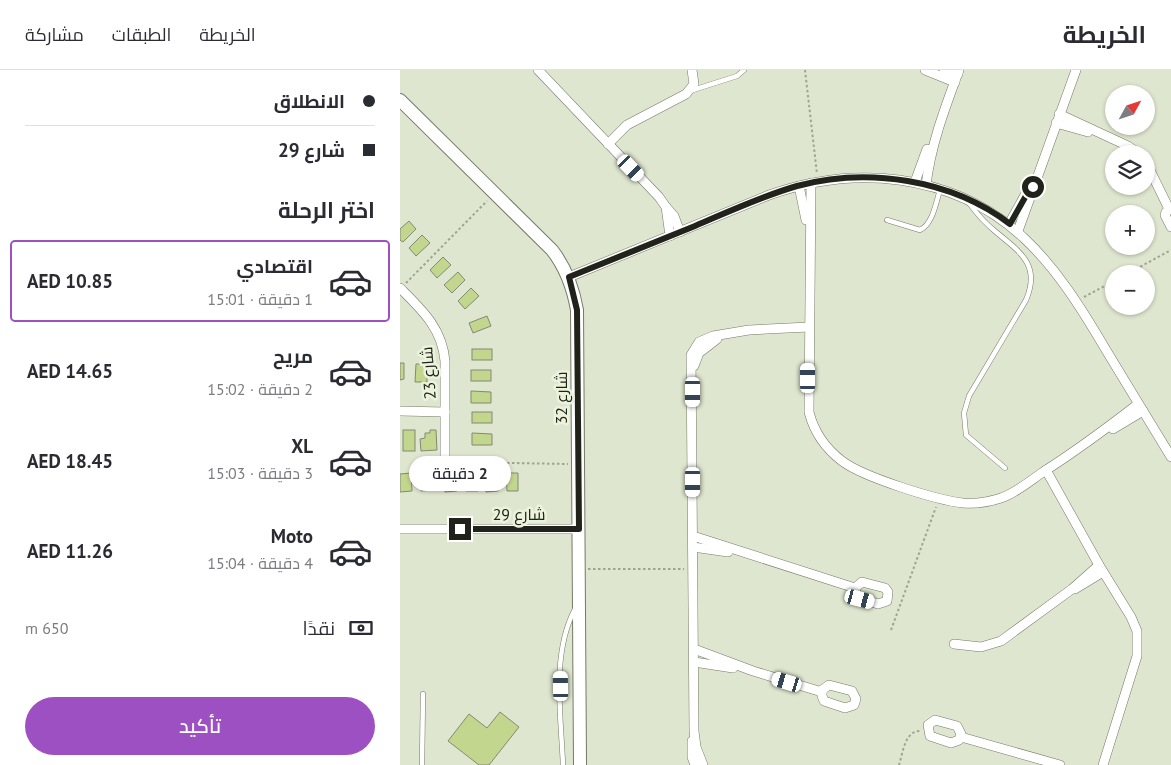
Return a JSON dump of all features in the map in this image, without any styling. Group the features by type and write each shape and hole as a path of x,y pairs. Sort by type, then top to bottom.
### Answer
{"street":[{"path":"538,70 674,216 680,232"},
{"path":"608,144 627,126 689,91 695,80 692,70"},
{"path":"925,70 957,75"},
{"path":"944,70 957,75"},
{"path":"1018,230 1076,70"},
{"path":"915,182 957,75"},
{"name":"شارع 32","path":"400,100 552,250 569,277 577,310 580,765"},
{"path":"1058,118 1126,145"},
{"path":"926,185 938,126"},
{"path":"569,277 680,232 814,182 861,178 915,182 941,188 966,198 1010,224 1052,265 1077,300 1171,457"},
{"path":"1010,224 1036,178"},
{"path":"1155,180 1170,209 1165,215 1171,227"},
{"path":"814,182 809,237 809,412 814,428 822,441 843,462 861,473 940,498 964,502 991,501 1007,496 1141,408"},
{"path":"799,186 809,237"},
{"path":"666,207 670,236"},
{"name":"شارع 23","path":"400,288 432,321 440,338 445,361 445,462"},
{"path":"703,765 696,747 694,731 694,536 691,355 696,345 708,338 749,330 809,326"},
{"name":"شارع 23","path":"400,411 445,412"},
{"path":"1046,470 1131,617 1137,631 1138,648 1103,765"},
{"name":"شارع 29","path":"400,529 579,529"},
{"path":"694,536 855,588"},
{"path":"694,547 753,556"},
{"path":"954,644 980,647 995,644 1072,589 1088,582 1101,568"},
{"path":"694,649 753,671 822,692"},
{"path":"694,662 753,671"},
{"path":"938,720 957,726 961,731 961,737 956,742 951,743 932,738 927,731 930,723 938,720"},
{"path":"694,731 691,752 695,765"},
{"path":"961,737 1060,765"}],"lane":[{"path":"689,91 739,75 744,70"},
{"path":"887,220 920,230 928,222 941,188"},
{"path":"966,198 986,223 1021,252 1030,273 1030,287 1026,300 973,389 964,413 966,435 1005,468"},
{"path":"563,765 560,656 566,627 579,602"},
{"path":"422,765 423,694"}],"path":[{"path":"805,70 814,182"},
{"path":"400,288 495,194"},
{"path":"1144,265 1171,250"},
{"path":"1077,300 1105,286"},
{"path":"445,462 578,464"},
{"path":"890,630 940,498"},
{"path":"578,569 694,569"},
{"path":"899,765 910,734 916,731 927,731"}],"building":[{"path":"409,221 416,229 403,242 400,240 400,229"},
{"path":"422,235 430,243 416,256 409,248"},
{"path":"443,257 451,265 437,278 430,270"},
{"path":"458,272 465,280 452,293 444,285"},
{"path":"471,288 479,296 465,309 458,301"},
{"path":"487,316 491,326 473,333 469,323"},
{"path":"472,349 492,349 492,360 472,360"},
{"path":"400,363 404,363 404,379 400,380"},
{"path":"416,364 427,364 427,382 415,382"},
{"path":"471,370 491,370 491,381 471,381"},
{"path":"471,391 491,392 491,403 471,403"},
{"path":"472,412 492,412 492,423 472,423"},
{"path":"403,430 415,430 415,451 403,451"},
{"path":"430,430 436,430 437,450 421,451 420,439 425,438 425,433 430,433"},
{"path":"472,433 492,434 492,445 472,445"},
{"path":"411,473 412,491 400,492 400,474"},
{"path":"421,473 433,473 433,490 421,491"},
{"path":"456,473 457,491 445,492 445,474"},
{"path":"465,473 477,473 478,491 466,491"},
{"path":"497,473 498,491 486,492 486,474"},
{"path":"506,473 518,473 518,491 507,491"},
{"path":"500,712 519,727 489,765 479,765 448,741 469,714 487,728"}],"route":[{"path":"460,529 579,529 577,310 569,277 769,195 825,180 877,178 926,185 947,190 980,204 1010,224 1036,178 1033,187"}]}
